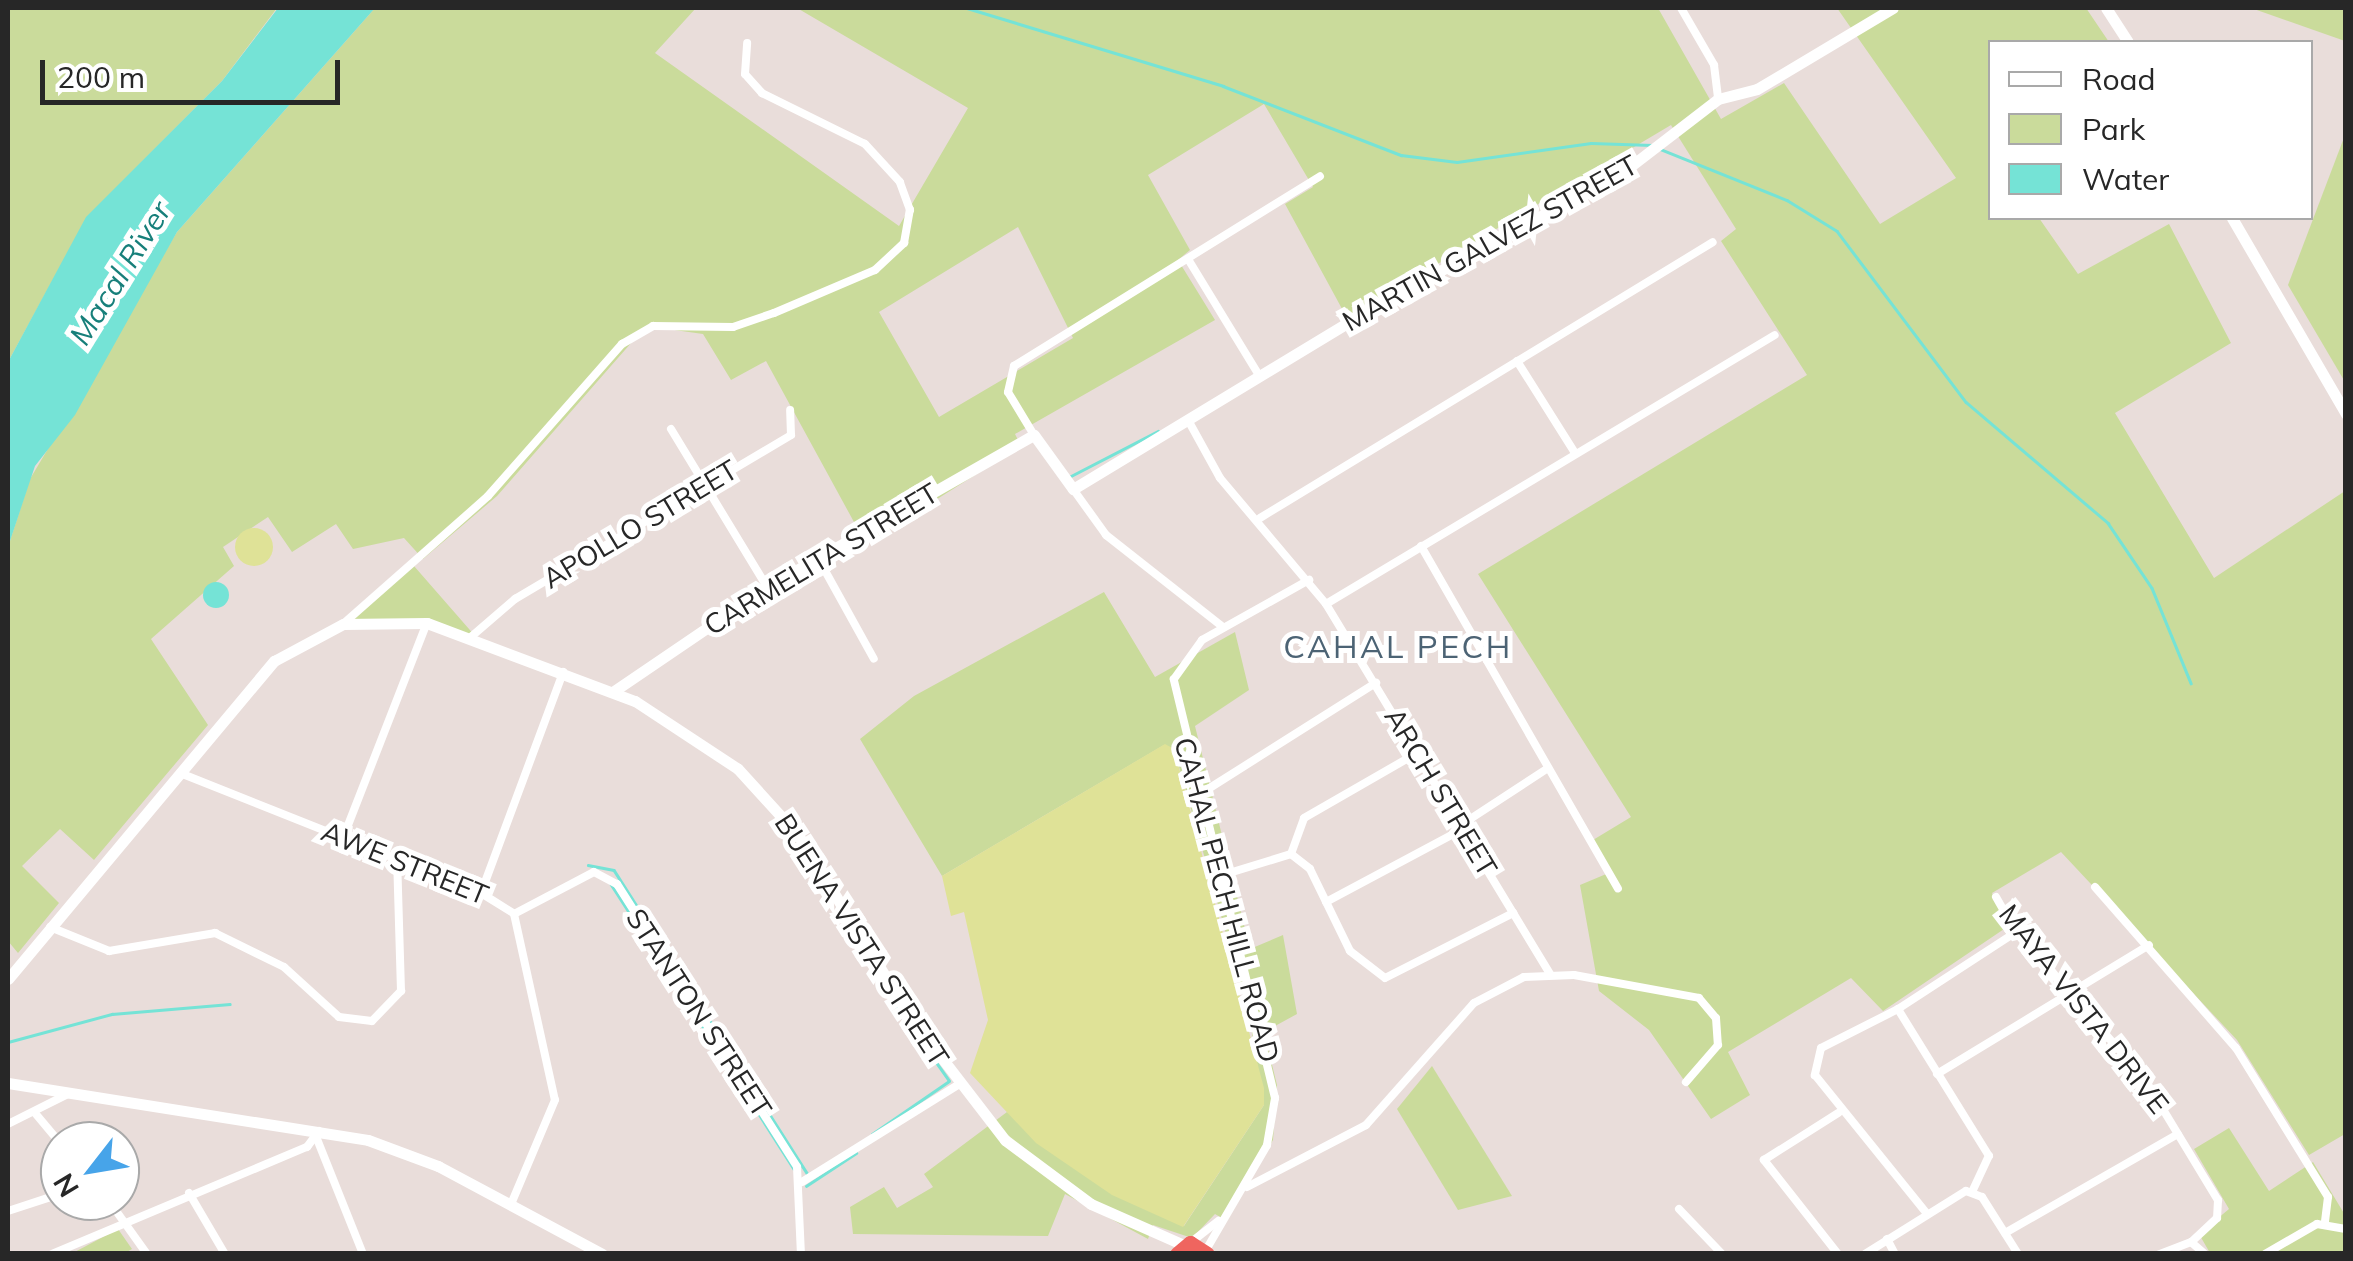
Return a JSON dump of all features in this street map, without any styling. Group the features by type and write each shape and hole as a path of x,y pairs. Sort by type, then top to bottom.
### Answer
{"highway":[{"path":"1181,1249 1206,1252"}],"main road":[{"name":"MARTIN GALVEZ STREET","path":"1073,489 1260,377 1627,169 1718,99 1757,89 1893,8"},
{"path":"2106,8 2127,40"},
{"path":"2233,220 2346,414"},
{"path":"1034,434 1073,489"},
{"name":"CARMELITA STREET","path":"614,691 768,587 1034,434"},
{"name":"BUENA VISTA STREET","path":"8,979 176,771 274,660 342,624 427,623 472,636 614,691 719,753 785,816 958,1085 1029,1161 1181,1249"},
{"path":"8,1083 318,1135 420,1158 602,1254"}],"street":[{"path":"1681,8 1714,65 1718,99"},
{"path":"342,624 488,496 622,344 654,326 733,327 774,313 859,278 904,244 910,210 900,182 865,144 762,92 744,74 747,43"},
{"path":"1034,434 1008,392 1014,366 1320,176"},
{"path":"1260,518 1714,242"},
{"path":"1188,259 1260,377"},
{"path":"1326,604 1775,335"},
{"path":"1517,362 1575,454"},
{"name":"APOLLO STREET","path":"472,636 514,599 791,435 790,410"},
{"name":"ARCH STREET","path":"1188,420 1220,478 1260,518 1326,604 1550,974"},
{"path":"671,429 768,587"},
{"path":"1073,489 1106,535 1224,627"},
{"path":"1421,546 1545,770 1618,888"},
{"path":"818,558 874,659"},
{"name":"CAHAL PECH HILL ROAD","path":"1206,1252 1273,1130 1275,1098 1196,796 1174,680 1188,652 1224,627 1309,580"},
{"path":"344,838 427,623"},
{"path":"481,893 563,672"},
{"path":"1196,796 1376,683"},
{"path":"1291,854 1304,818 1419,752"},
{"path":"1326,902 1462,827 1545,770"},
{"name":"AWE STREET","path":"176,771 481,893 514,914 554,1100 512,1204"},
{"path":"1216,878 1291,854"},
{"path":"1291,854 1326,902 1350,951 1385,978 1513,913"},
{"path":"50,926 109,951 215,933 284,968 339,1017 372,1021 401,991 397,858"},
{"name":"STANTON STREET","path":"514,914 586,874 610,876 802,1182"},
{"path":"2096,887 2236,1048 2328,1197 2325,1223"},
{"name":"MAYA VISTA DRIVE","path":"1996,897 2016,932 2144,1078 2220,1206 2191,1242"},
{"path":"1927,1214 1838,1113 1815,1075 1816,1055 1898,1009 2016,932"},
{"path":"1937,1074 2071,997 2149,945"},
{"path":"1243,1190 1366,1125 1474,1003 1550,974 1699,998 1716,1018 1718,1045 1686,1082"},
{"path":"1865,1254 1927,1214 1972,1192 1989,1156 1898,1009"},
{"path":"801,1254 802,1182 958,1085"},
{"path":"8,1124 35,1114 71,1092"},
{"path":"1838,1113 1766,1154 1768,1173 1838,1254"},
{"path":"35,1114 41,1121"},
{"path":"2005,1233 2178,1134"},
{"path":"140,1211 318,1135 363,1254"},
{"path":"1972,1192 2018,1254"},
{"path":"189,1193 225,1254"},
{"path":"8,1210 40,1200"},
{"path":"1679,1209 1722,1254"},
{"name":"CAHAL PECH HILL ROAD","path":"1181,1249 1222,1218"},
{"path":"52,1254 114,1221"},
{"path":"125,1221 147,1254"},
{"path":"2265,1254 2325,1223 2346,1229"},
{"path":"1887,1239 1895,1254"},
{"path":"2159,1254 2191,1242 2204,1254"}],"green space":[{"path":"8,8 277,8 222,81 87,217 8,362"},
{"path":"375,8 696,8 655,53 899,226 968,108 797,8 1658,8 1721,119 1784,83 1880,224 1956,178 1837,8 2086,8 2108,40 1988,40 1988,220 2040,220 2078,274 2169,224 2231,343 2115,413 2214,578 2345,491 2345,1134 2309,1155 2237,1040 2061,852 1992,893 2007,927 1883,1011 1851,978 1728,1052 1750,1095 1711,1119 1649,1030 1599,991 1580,885 1611,872 1593,840 1631,817 1478,574 1807,375 1721,241 1736,229 1671,125 1347,318 1285,204 1313,187 1264,104 1148,175 1190,250 1178,260 1215,320 1015,434 1021,446 866,544 766,361 731,380 703,334 646,326 497,496 423,559 404,538 353,549 336,524 292,552 268,517 223,547 234,566 151,639 208,725 94,860 60,829 22,866 59,903 18,953 8,941 8,547 30,479 177,232","holes":["1018,227 1073,338 939,417 879,312"]},
{"path":"2251,8 2345,8 2345,41 2325,34"},
{"path":"2345,135 2346,382 2288,285"},
{"path":"254,528 268,533 273,547 268,561 254,566 240,561 235,547 240,533"},
{"path":"414,566 476,637 418,621 342,624"},
{"path":"1104,592 1155,677 1235,632 1249,690 1195,726 1250,949 1283,935 1297,1014 1264,1032 1277,1085 1273,1140 1227,1221 1215,1214 1192,1238 1153,1225 1148,1239 1065,1194 1048,1236 853,1234 850,1207 884,1187 897,1208 933,1187 924,1174 1007,1112 1184,1226 1264,1105 1249,1015 1174,749 1164,745 942,876 860,739 914,696"},
{"path":"1165,744 1174,749 1264,1088 1264,1105 1183,1227 1112,1195 1036,1143 970,1073 988,1020 964,912 951,916 942,876"},
{"path":"1432,1066 1512,1196 1458,1210 1397,1109"},
{"path":"2229,1128 2269,1191 2313,1162 2345,1215 2345,1253 2210,1253 2199,1234 2229,1209 2194,1149"},
{"path":"118,1229 132,1249 125,1253 71,1254"}],"water":[{"name":"Macal River","path":"278,8 375,8 177,232 75,415 35,466 8,547 8,362 86,217 222,81"},
{"path":"216,582 225,586 229,595 225,604 216,608 207,604 203,595 207,586"}],"waterway":[{"path":"967,8 1223,86 1401,155 1457,162 1591,143 1652,145"},
{"path":"1660,149 1787,200 1837,231 1966,402 2108,523 2152,588 2191,683"},
{"path":"1069,477 1158,431"},
{"path":"588,865 614,870 807,1173"},
{"path":"611,884 732,1072"},
{"path":"8,1042 112,1014 230,1004"},
{"path":"895,1004 902,1015"},
{"path":"872,1134 949,1081 913,1030"},
{"path":"741,1086 794,1169"},
{"path":"806,1186 856,1153"}],"district":[{"name":"CAHAL PECH","path":"1398,646"}]}
